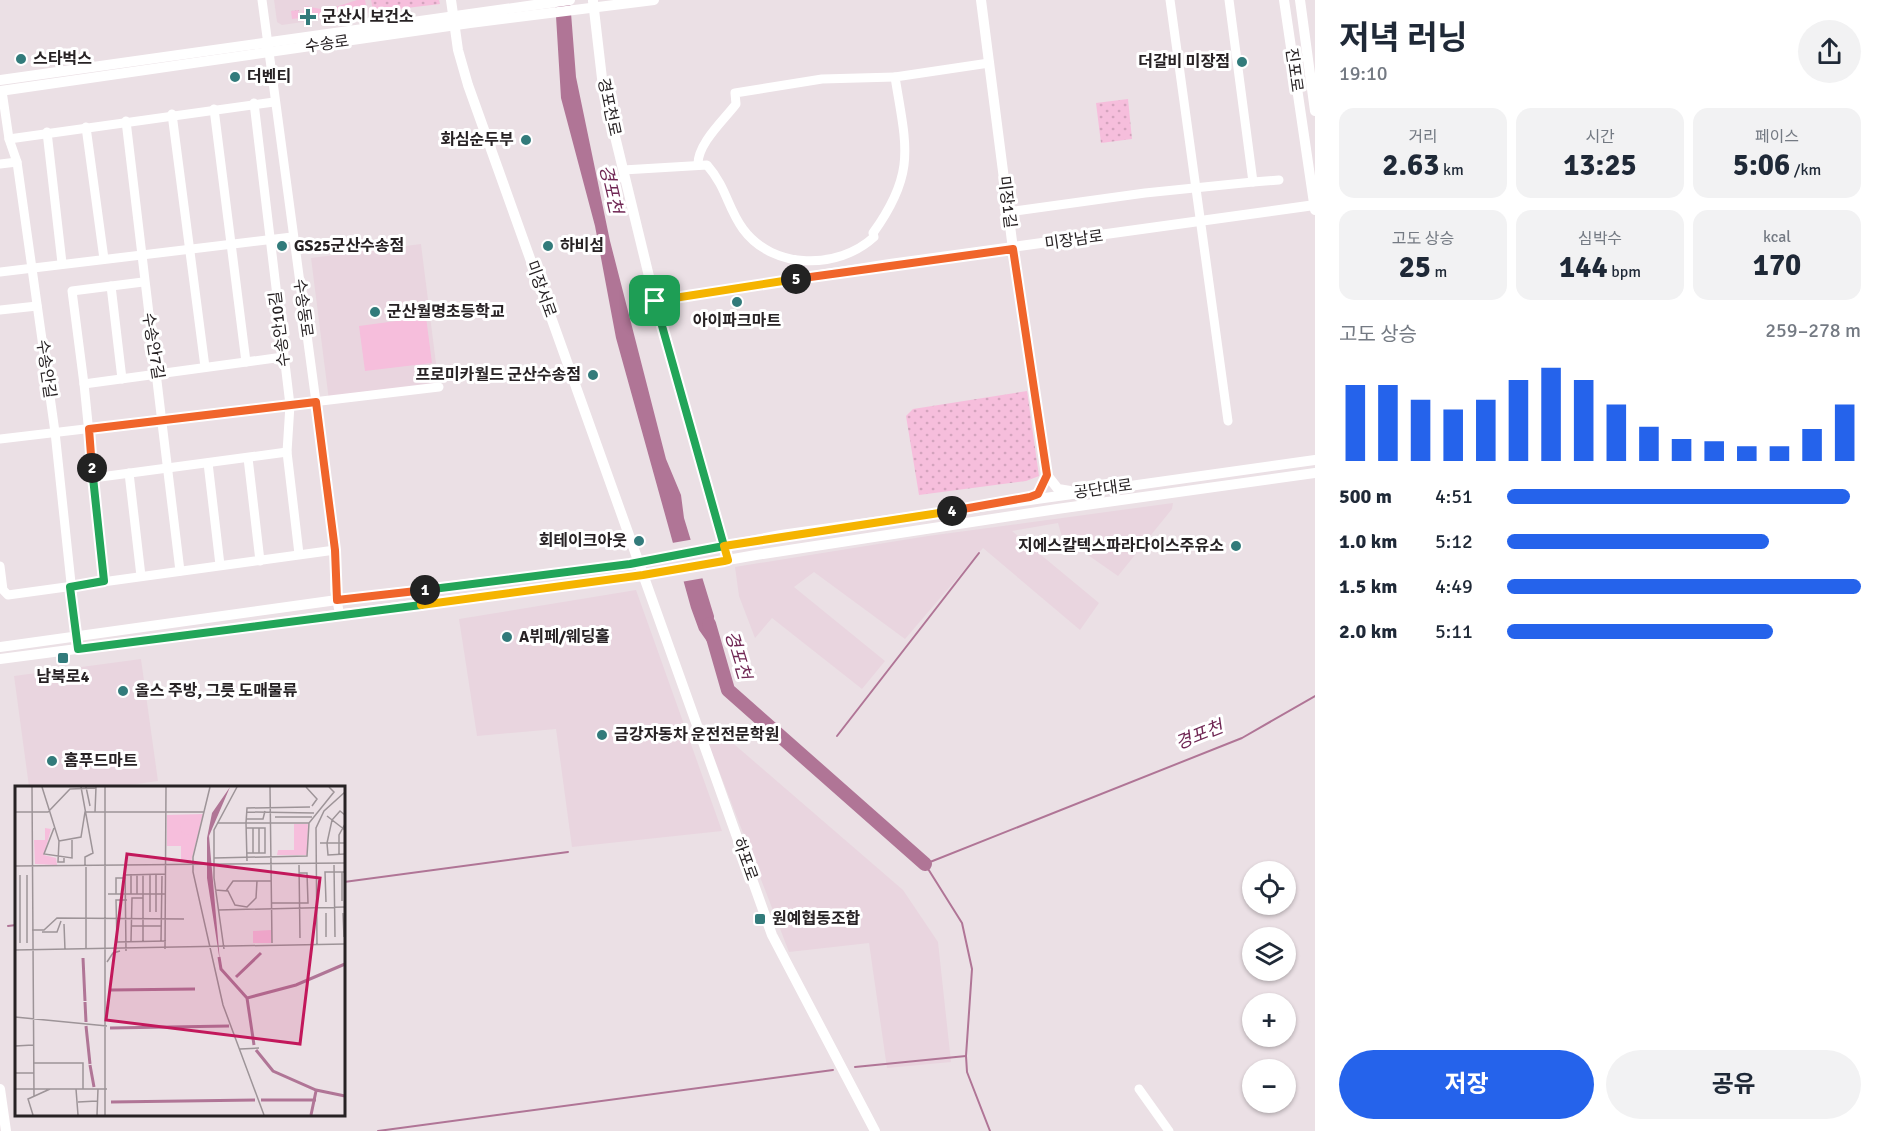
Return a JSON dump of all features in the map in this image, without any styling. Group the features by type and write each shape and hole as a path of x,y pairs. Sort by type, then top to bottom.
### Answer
{"street":[{"name":"수송동로","path":"262,0 335,550 339,616"},
{"name":"미장서로","path":"452,0 454,21 468,85 643,575"},
{"name":"수송로","path":"538,9 570,0"},
{"name":"수송로","path":"1,87 538,9 654,0"},
{"name":"미장1길","path":"981,0 1013,249 1047,475"},
{"path":"1170,0 1198,188 1228,421"},
{"path":"1229,0 1253,182"},
{"name":"진포로","path":"1284,0 1315,211"},
{"name":"진포로","path":"1300,0 1315,111"},
{"name":"경포천로","path":"591,5 603,87 623,170 655,301 724,546 726,561"},
{"path":"698,165 698,158 706,143 736,104 735,93 822,79 895,77 989,63"},
{"path":"623,170 707,165 722,184 744,230 767,250 797,260 814,261 848,254 874,237 873,232 899,190 905,159 895,77"},
{"name":"수송안길","path":"1,87 9,139 17,162 55,432 78,649"},
{"path":"9,139 172,114 274,102"},
{"name":"수송안10길","path":"254,103 290,405 288,452 299,554"},
{"path":"214,109 246,362"},
{"path":"172,114 205,367"},
{"name":"수송안7길","path":"126,121 143,282 158,374 180,571"},
{"path":"86,127 104,259"},
{"path":"47,132 62,263"},
{"path":"0,164 17,162"},
{"path":"1008,212 1279,180"},
{"name":"미장남로","path":"655,301 890,264 1315,206"},
{"path":"0,272 292,237"},
{"path":"104,581 72,291 143,282"},
{"path":"111,286 122,379"},
{"path":"0,310 37,306"},
{"path":"84,384 283,357"},
{"path":"0,439 439,387"},
{"path":"93,478 288,452"},
{"path":"248,458 260,561"},
{"name":"공단대로","path":"0,646 638,562 724,546 1015,502 1315,460"},
{"path":"208,463 220,565"},
{"path":"129,473 141,576"},
{"name":"공단대로","path":"0,659 665,572 1057,509 1315,473"},
{"path":"1015,502 1038,494 1047,475 1058,489 1086,492"},
{"path":"0,566 3,590 8,594 335,550"},
{"name":"하포로","path":"643,575 772,935 875,1131"},
{"path":"0,668 38,654"},
{"path":"0,1089 6,1131"},
{"path":"1139,1089 1169,1131"}],"shaded area":[{"name":"군산시 보건소","path":"274,0 371,0 373,12 282,25 277,22"},
{"path":"555,0 570,0 576,77 610,241 666,459 681,495 684,518 714,616 713,650 699,630 691,608 616,338 595,226 561,98"},
{"path":"421,244 439,387 329,401 311,258"},
{"path":"1173,503 1172,509 1118,576 1062,537 1058,523 1012,531 1099,603 1080,630 983,548 905,639 814,572 794,587 885,661 862,689 772,618 755,638 739,596 735,567 928,536"},
{"path":"636,590 722,831 572,847 556,729 477,736 459,619"},
{"path":"141,659 158,781 123,786 29,786 14,676"},
{"path":"720,732 903,890 938,942 951,1062 887,1068 869,943 789,952 706,737"}],"green space":[{"path":"357,0 365,0 367,10 292,19 291,11 299,10 298,14 302,15 305,6 326,10"},
{"path":"371,0 439,0 440,4 373,12"},
{"path":"1128,99 1132,139 1101,143 1096,103"},
{"path":"426,317 432,363 365,371 359,326"},
{"path":"1027,391 1039,476 1026,481 919,495 906,416 913,409"}],"pier":[{"path":"695,539 704,578 681,582 672,543"}],"waterway":[{"path":"837,736 979,553"},
{"name":"경포천","path":"709,624 728,690 925,864"},
{"name":"경포천","path":"990,1131 967,1072 972,969 962,923 925,864 1242,738 1315,696"},
{"path":"345,882 568,852"},
{"path":"8,926 15,925"},
{"path":"855,1067 966,1056"},
{"path":"378,1131 833,1070"}],"place":[{"name":"군산시 보건소","path":"308,17"},
{"name":"스타벅스","path":"21,59"},
{"name":"더갈비 미장점","path":"1242,62"},
{"name":"더벤티","path":"235,77"},
{"name":"화심순두부","path":"526,140"},
{"name":"GS25군산수송점","path":"282,246"},
{"name":"하비섬","path":"548,246"},
{"name":"아이파크마트","path":"737,302"},
{"name":"군산월명초등학교","path":"375,312"},
{"name":"프로미카월드 군산수송점","path":"593,375"},
{"name":"회테이크아웃","path":"639,541"},
{"name":"지에스칼텍스파라다이스주유소","path":"1236,546"},
{"name":"A뷔페/웨딩홀","path":"507,637"},
{"name":"남북로4","path":"63,658"},
{"name":"올스 주방, 그릇 도매물류","path":"123,691"},
{"name":"금강자동차 운전전문학원","path":"602,735"},
{"name":"홈푸드마트","path":"52,761"},
{"name":"원예협동조합","path":"760,919"}],"route":[{"path":"655,301 724,546 630,564 337,600 335,550 316,402 89,429 104,581 70,587 78,649 643,575 728,560 724,546 781,535 1015,502 1038,494 1043,485 1047,475 1013,249 890,264 655,301"}]}
